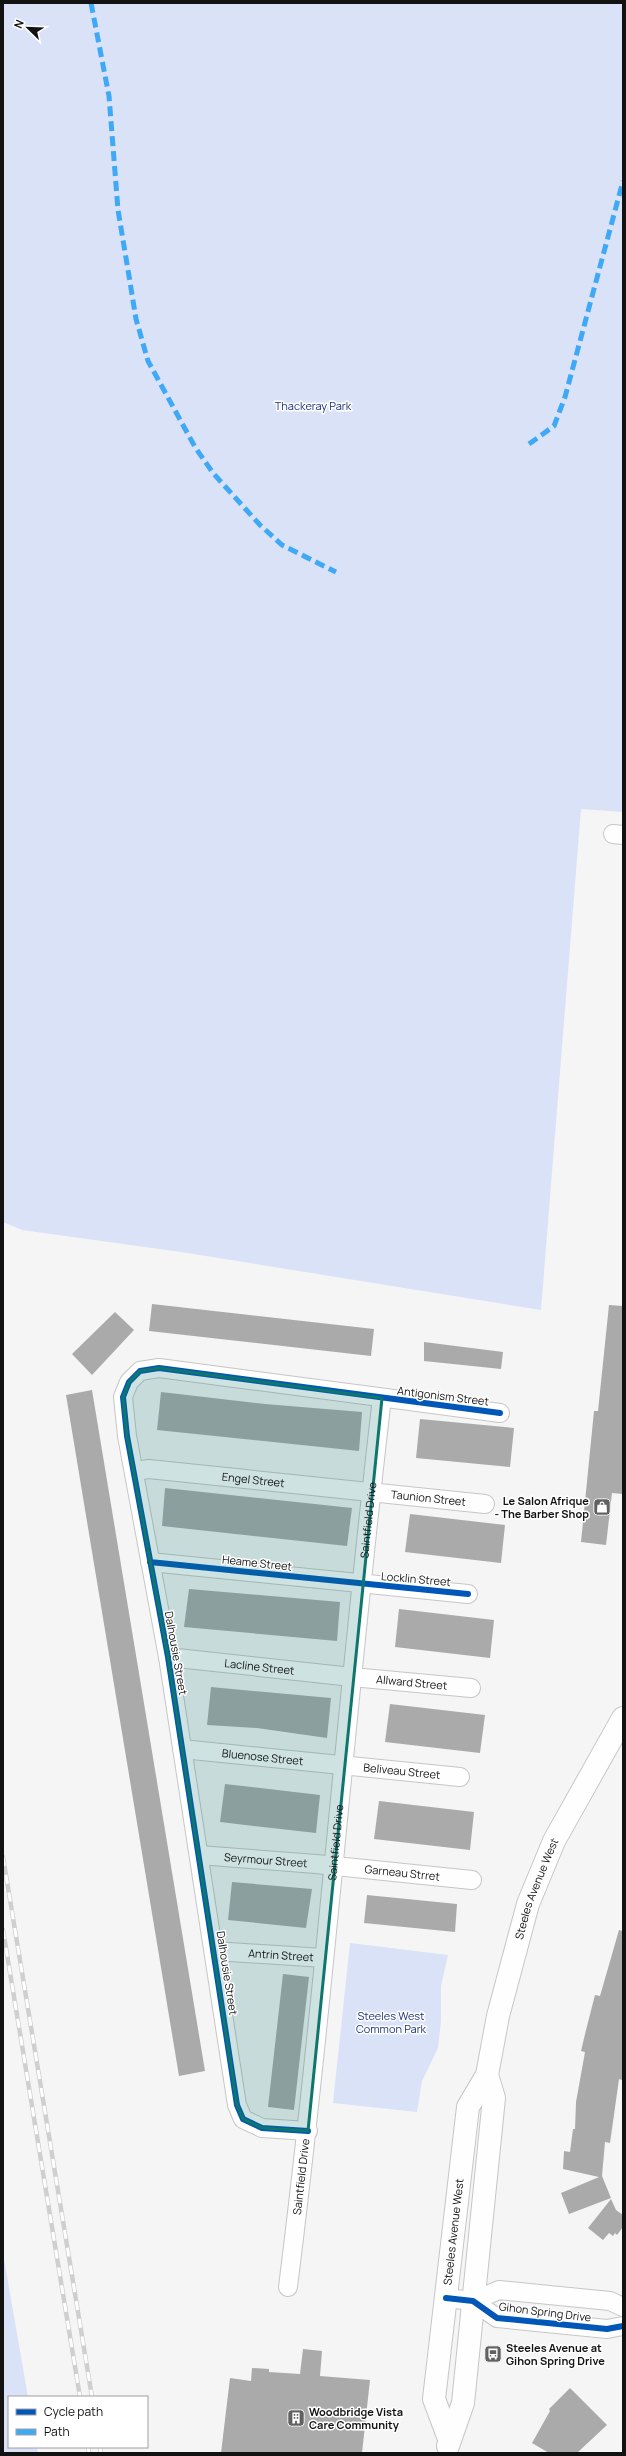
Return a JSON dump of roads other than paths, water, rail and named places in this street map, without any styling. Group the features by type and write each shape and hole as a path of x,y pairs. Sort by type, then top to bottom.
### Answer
{"main road":[{"name":"Steeles Avenue West","path":"448,2446 434,2399 468,2107 487,2075 498,2016 528,1904 554,1841 623,1718"},
{"name":"Steeles Avenue West","path":"448,2446 463,2403 494,2098 487,2075"}],"street":[{"name":"Dalhousie Street","path":"308,2131 262,2128 243,2119 237,2105 168,1657 135,1471 127,1436 123,1397 129,1382 140,1371 159,1368 382,1398"},
{"name":"Antigonism Street","path":"382,1398 500,1413"},
{"name":"Saintfield Drive","path":"288,2288 308,2131 343,1766 382,1398"},
{"name":"Engel Street","path":"135,1471 149,1469 371,1492"},
{"name":"Taunion Street","path":"371,1492 485,1504"},
{"name":"Heame Street","path":"150,1562 362,1584"},
{"name":"Locklin Street","path":"362,1584 468,1594"},
{"name":"Lacline Street","path":"168,1657 352,1677"},
{"name":"Allward Street","path":"352,1677 471,1688"},
{"name":"Bluenose Street","path":"182,1749 343,1766"},
{"name":"Beliveau Street","path":"343,1766 460,1777"},
{"name":"Seyrmour Street","path":"198,1855 333,1867"},
{"name":"Garneau Strret","path":"333,1867 472,1880"},
{"name":"Antrin Street","path":"214,1951 324,1958"},
{"name":"Gihon Spring Drive","path":"446,2298 473,2301 499,2290 610,2301 623,2308"},
{"name":"Gihon Spring Drive","path":"473,2301 496,2318 607,2329 623,2326"}],"railway":[{"path":"3,1857 92,2396"},
{"path":"3,1930 80,2396"},
{"path":"88,2448 89,2453"},
{"path":"100,2448 101,2453"}],"place":[{"name":"Le Salon Afrique - The Barber Shop","path":"602,1507"},
{"name":"Steeles Avenue at Gihon Spring Drive","path":"493,2354"},
{"name":"Woodbridge Vista Care Community","path":"296,2418"}],"park label":[{"name":"Thackeray Park","path":"313,406"},
{"name":"Steeles West Common Park","path":"391,2022"}]}
